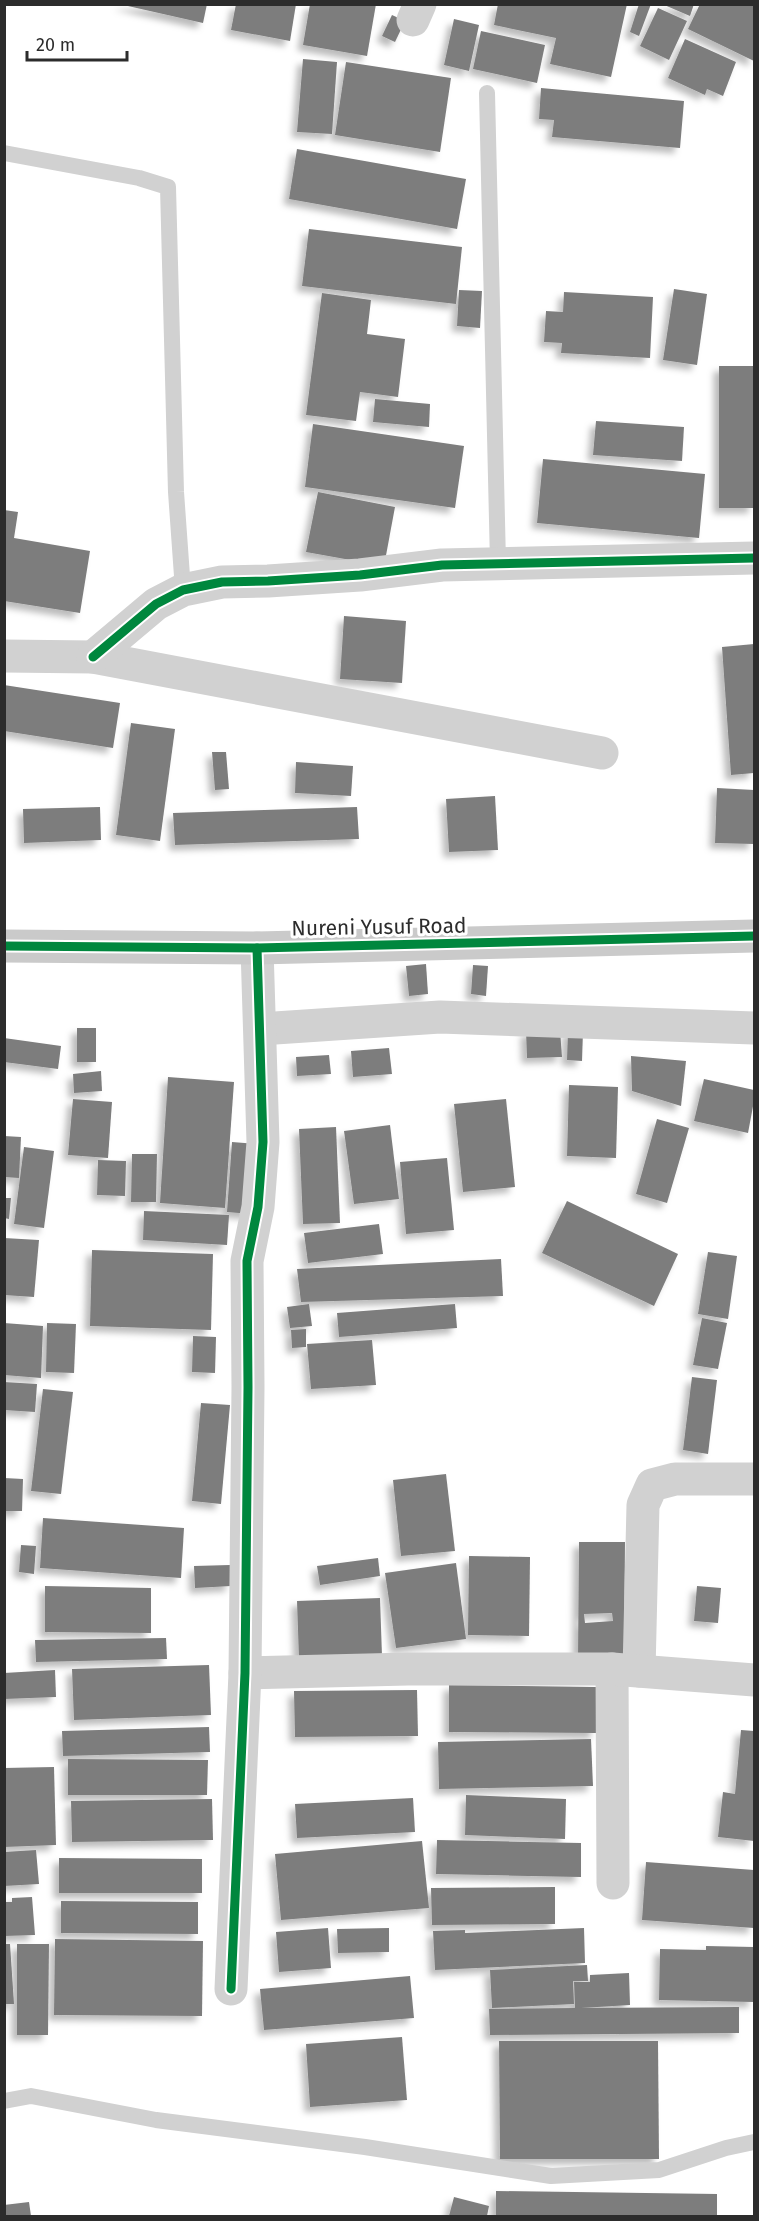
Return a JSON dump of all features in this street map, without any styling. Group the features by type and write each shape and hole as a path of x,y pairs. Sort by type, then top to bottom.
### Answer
{"street":[{"path":"93,657 156,604 183,590 222,582 349,576 442,565 754,558"},
{"path":"4,656 93,657 602,753"},
{"name":"Nureni Yusuf Road","path":"4,946 257,948 754,936"},
{"path":"231,1989 245,1673 247,1261 258,1207 263,1142 257,948"},
{"path":"260,1029 440,1017 754,1028"},
{"path":"613,1883 625,1670 643,1504 652,1485 675,1479 754,1479"},
{"path":"245,1673 408,1669 625,1670 754,1680"}],"lane":[{"path":"487,93 498,563"},
{"path":"4,153 139,178 168,187 176,492 183,590"},
{"path":"4,2101 31,2096 156,2120 365,2146 551,2176 659,2170 726,2148 754,2142"}],"building":[{"path":"119,4 207,4 203,23"},
{"path":"236,4 296,4 290,41 231,30"},
{"path":"310,4 376,4 367,56 303,45"},
{"path":"498,4 627,4 611,77 550,64 556,38 494,25"},
{"path":"639,4 651,4 639,36 630,32"},
{"path":"662,4 694,4 690,16"},
{"path":"700,4 754,4 754,61 688,29"},
{"path":"658,8 687,21 669,60 640,46"},
{"path":"392,15 405,21 395,42 382,36"},
{"path":"454,19 479,25 469,71 444,65"},
{"path":"481,31 545,45 537,83 473,69"},
{"path":"685,39 736,62 723,96 707,89 705,95 668,78"},
{"path":"303,59 337,62 332,134 297,132"},
{"path":"346,62 451,78 440,152 335,135"},
{"path":"541,88 684,101 680,148 552,137 554,120 539,119"},
{"path":"297,149 466,179 457,229 289,199"},
{"path":"309,229 462,247 456,304 302,286"},
{"path":"674,289 707,294 697,365 663,360"},
{"path":"459,290 482,291 480,328 457,326"},
{"path":"564,292 653,297 650,358 561,353 562,343 544,342 546,311 563,312"},
{"path":"322,293 371,300 367,334 405,339 398,397 360,392 356,421 306,415"},
{"path":"719,366 754,366 754,508 719,508"},
{"path":"375,399 430,404 429,427 373,422"},
{"path":"596,421 684,427 682,461 593,455"},
{"path":"313,424 464,446 455,508 305,487"},
{"path":"543,459 705,474 699,538 537,523"},
{"path":"318,492 395,507 384,566 306,552"},
{"path":"4,510 18,512 14,538 90,551 80,613 4,601"},
{"path":"344,616 406,621 402,683 340,679"},
{"path":"754,644 754,773 731,775 722,647"},
{"path":"4,685 120,703 113,748 4,731"},
{"path":"131,723 175,729 160,841 116,835"},
{"path":"212,752 226,752 229,789 215,790"},
{"path":"296,762 353,766 351,796 295,793"},
{"path":"717,788 754,790 754,844 715,843"},
{"path":"495,796 498,850 449,852 446,799"},
{"path":"100,807 101,840 24,843 23,809"},
{"path":"357,807 359,839 175,845 173,813"},
{"path":"426,964 428,994 409,996 406,966"},
{"path":"473,965 488,966 486,996 471,994"},
{"path":"77,1028 96,1028 96,1062 77,1062"},
{"path":"560,1030 562,1057 527,1058 526,1031"},
{"path":"568,1030 583,1031 582,1061 567,1060"},
{"path":"4,1038 61,1046 58,1069 4,1062"},
{"path":"389,1048 392,1074 353,1077 351,1051"},
{"path":"329,1055 331,1074 297,1076 296,1057"},
{"path":"631,1056 686,1061 681,1106 632,1091"},
{"path":"101,1071 102,1091 74,1093 73,1074"},
{"path":"168,1077 234,1082 225,1208 160,1203"},
{"path":"704,1079 754,1090 748,1133 694,1121"},
{"path":"569,1085 618,1087 616,1158 567,1156"},
{"path":"73,1099 112,1102 108,1158 68,1155"},
{"path":"506,1099 515,1187 463,1192 454,1104"},
{"path":"657,1119 689,1128 667,1203 636,1194"},
{"path":"390,1125 399,1199 354,1204 344,1131"},
{"path":"336,1127 340,1223 303,1224 299,1129"},
{"path":"4,1136 21,1137 19,1178 4,1177"},
{"path":"232,1142 257,1144 251,1214 227,1212"},
{"path":"24,1147 54,1151 44,1228 14,1224"},
{"path":"132,1154 157,1154 156,1202 131,1202"},
{"path":"447,1158 454,1230 406,1234 400,1162"},
{"path":"98,1160 126,1161 125,1196 97,1195"},
{"path":"4,1198 11,1198 9,1219 4,1218"},
{"path":"567,1201 678,1254 654,1306 542,1253"},
{"path":"144,1211 229,1215 227,1245 143,1240"},
{"path":"379,1224 383,1254 308,1263 304,1233"},
{"path":"4,1238 39,1240 34,1297 4,1295"},
{"path":"92,1250 213,1254 211,1330 90,1326"},
{"path":"708,1252 737,1256 728,1319 698,1314"},
{"path":"501,1259 503,1296 301,1302 297,1269"},
{"path":"309,1304 312,1326 290,1328 287,1307"},
{"path":"455,1304 457,1328 339,1337 337,1313"},
{"path":"702,1318 727,1323 718,1369 693,1365"},
{"path":"4,1323 43,1326 41,1378 4,1375"},
{"path":"47,1323 76,1324 74,1373 46,1372"},
{"path":"306,1329 306,1347 292,1348 291,1330"},
{"path":"193,1336 216,1337 215,1373 192,1372"},
{"path":"372,1340 376,1385 311,1389 307,1344"},
{"path":"692,1377 717,1380 708,1454 683,1450"},
{"path":"4,1382 37,1384 35,1412 4,1410"},
{"path":"43,1389 73,1392 61,1494 31,1491"},
{"path":"201,1403 230,1405 221,1504 192,1501"},
{"path":"446,1474 455,1551 401,1556 393,1480"},
{"path":"4,1478 23,1479 22,1511 4,1511"},
{"path":"43,1518 184,1528 181,1578 40,1568"},
{"path":"579,1542 625,1542 624,1659 578,1658","holes":["612,1613 613,1621 585,1623 584,1614"]},
{"path":"21,1545 36,1546 34,1574 19,1572"},
{"path":"469,1556 530,1557 529,1636 468,1635"},
{"path":"378,1558 380,1576 320,1585 317,1566"},
{"path":"456,1563 466,1639 396,1648 385,1573"},
{"path":"230,1565 231,1586 195,1588 194,1566"},
{"path":"45,1586 151,1588 151,1633 45,1632"},
{"path":"697,1586 721,1588 718,1623 694,1621"},
{"path":"380,1598 382,1656 299,1659 297,1601"},
{"path":"166,1638 167,1659 36,1662 35,1640"},
{"path":"209,1665 211,1715 74,1720 72,1669"},
{"path":"55,1670 56,1697 4,1699 4,1673"},
{"path":"449,1685 596,1687 596,1733 449,1732"},
{"path":"417,1690 418,1736 295,1737 294,1691"},
{"path":"209,1727 210,1752 63,1756 62,1731"},
{"path":"741,1730 754,1731 754,1841 718,1837 723,1792 735,1794"},
{"path":"591,1739 593,1786 439,1789 438,1742"},
{"path":"68,1759 208,1760 207,1795 68,1795"},
{"path":"54,1767 56,1845 4,1847 4,1768"},
{"path":"466,1795 566,1799 565,1839 465,1835"},
{"path":"413,1798 415,1832 297,1838 295,1804"},
{"path":"212,1799 213,1840 72,1842 71,1801"},
{"path":"437,1840 581,1843 581,1877 436,1874"},
{"path":"422,1841 429,1908 281,1920 275,1854"},
{"path":"36,1850 39,1884 4,1886 4,1852"},
{"path":"59,1858 202,1859 202,1893 59,1893"},
{"path":"646,1862 754,1870 754,1928 642,1920"},
{"path":"555,1887 555,1924 432,1925 431,1888"},
{"path":"32,1897 35,1935 4,1936 4,1902 12,1902 12,1898"},
{"path":"61,1901 198,1902 198,1934 61,1933"},
{"path":"328,1928 331,1968 279,1972 276,1932"},
{"path":"389,1928 389,1952 338,1953 337,1929"},
{"path":"584,1928 585,1963 435,1970 433,1931 465,1930 465,1933"},
{"path":"55,1939 203,1941 202,2016 54,2015"},
{"path":"4,1944 10,1944 14,2004 4,2004"},
{"path":"17,1944 49,1944 48,2035 17,2035"},
{"path":"706,1946 754,1947 754,2002 659,2000 660,1949 706,1950"},
{"path":"587,1965 588,1981 573,1981 574,2004 492,2008 490,1970"},
{"path":"629,1973 630,2005 581,2008 739,2007 739,2033 490,2035 489,2009 575,2008 574,1982 590,1982 590,1975"},
{"path":"410,1976 414,2018 264,2030 260,1989"},
{"path":"402,2037 407,2100 310,2107 306,2044"},
{"path":"499,2041 658,2041 659,2159 500,2159"},
{"path":"496,2191 717,2194 717,2216 496,2216"},
{"path":"454,2197 489,2206 487,2216 449,2216"},
{"path":"29,2202 31,2216 4,2216 4,2205"}],"cycle path":[{"path":"93,657 156,604 183,590 222,582 360,575 442,565 754,558"},
{"path":"4,946 257,948 754,936"},
{"path":"231,1989 245,1673 247,1261 258,1207 263,1142 257,948"}]}
